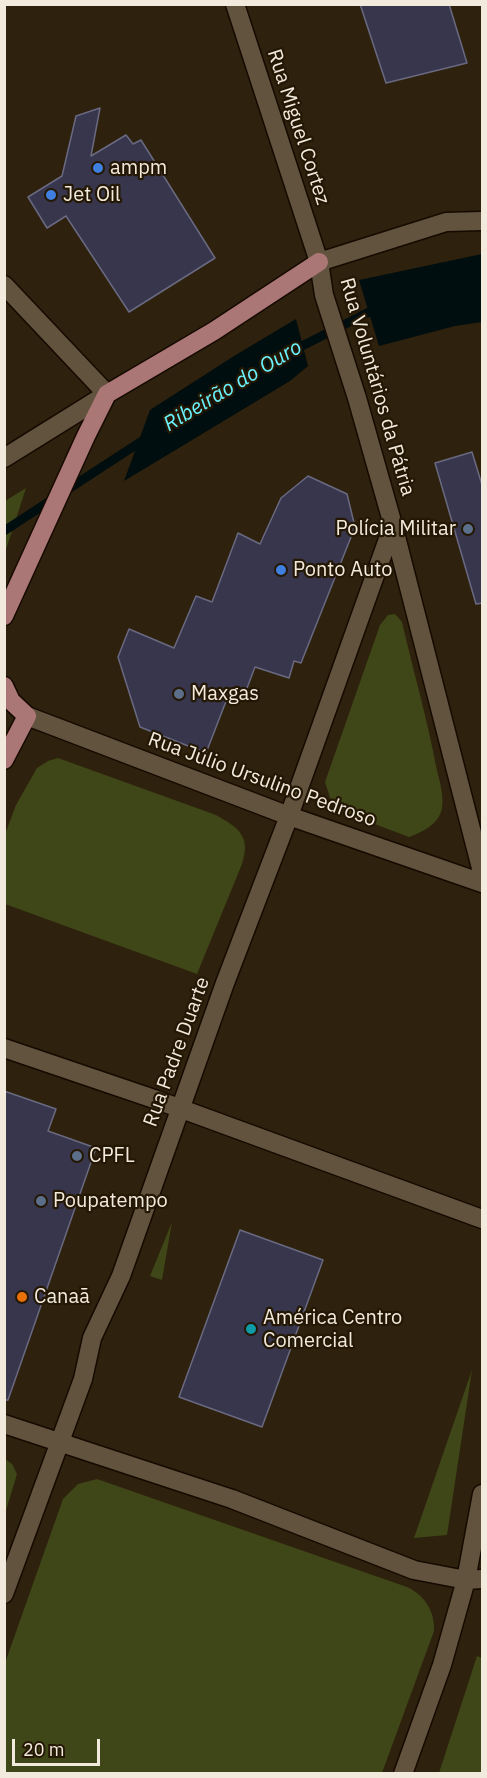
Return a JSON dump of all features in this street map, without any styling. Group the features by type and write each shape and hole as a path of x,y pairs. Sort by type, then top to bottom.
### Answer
{"main road":[{"path":"4,615 20,585 107,394 214,331 319,262"},
{"path":"4,687 11,701 27,716 4,760"}],"street":[{"name":"Rua Miguel Cortez","path":"235,4 319,262"},
{"path":"319,262 446,222 483,221"},
{"name":"Rua Voluntários da Pátria","path":"319,262 324,295 357,398 393,525 483,872"},
{"path":"4,285 107,394 4,458"},
{"name":"Rua Padre Duarte","path":"4,1594 83,1379 92,1338 121,1276 225,983 289,816 393,525"},
{"name":"Rua Júlio Ursulino Pedroso","path":"27,716 289,816 483,883"},
{"path":"4,1048 181,1109 483,1219"},
{"path":"4,1424 232,1499 414,1570 474,1580"},
{"path":"403,1773 474,1580 483,1494"}],"green space":[{"path":"26,488 5,553 5,501"},
{"path":"395,614 402,622 442,797 442,808 438,819 425,830 409,837 343,812 331,801 325,782 380,625 388,615"},
{"path":"58,758 216,815 231,824 241,834 245,846 242,864 197,974 5,904 5,834 16,805 37,768"},
{"path":"172,1222 162,1280 150,1276"},
{"path":"472,1370 447,1535 414,1538"},
{"path":"5,1459 12,1464 17,1474 5,1514"},
{"path":"97,1479 407,1587 424,1599 433,1617 434,1631 382,1773 5,1773 5,1663 63,1499 78,1484"},
{"path":"477,1656 482,1658 482,1773 439,1773"}],"water":[{"path":"482,254 482,322 455,326 379,346 359,280"},
{"path":"296,319 308,366 290,381 124,481 150,410"}],"building":[{"path":"360,4 449,4 467,63 386,83"},
{"path":"100,108 91,156 126,135 133,144 141,140 215,258 129,312 66,216 47,228 28,197 62,176 76,116"},
{"name":"Polícia Militar","path":"472,452 483,488 483,603 476,604 435,463"},
{"name":"Ponto Auto","path":"308,476 347,494 355,527 301,663 294,661 289,678 255,667 244,696 230,691 206,753 140,727 118,657 129,629 174,648 196,596 212,602 238,533 260,544 281,498"},
{"name":"Poupatempo","path":"4,1091 56,1109 48,1131 96,1148 8,1400 4,1400"},
{"name":"América Centro Comercial","path":"240,1230 323,1260 262,1427 179,1397"}],"waterway":[{"name":"Ribeirão do Ouro","path":"294,350 369,312 382,310"},
{"name":"Ribeirão do Ouro","path":"4,531 148,437"}],"place":[{"name":"ampm","path":"98,168"},
{"name":"Jet Oil","path":"51,195"},
{"name":"Polícia Militar","path":"468,529"},
{"name":"Ponto Auto","path":"281,570"},
{"name":"Maxgas","path":"179,694"},
{"name":"CPFL","path":"77,1156"},
{"name":"Poupatempo","path":"41,1201"},
{"name":"Canaã","path":"22,1297"},
{"name":"América Centro Comercial","path":"251,1329"}]}
